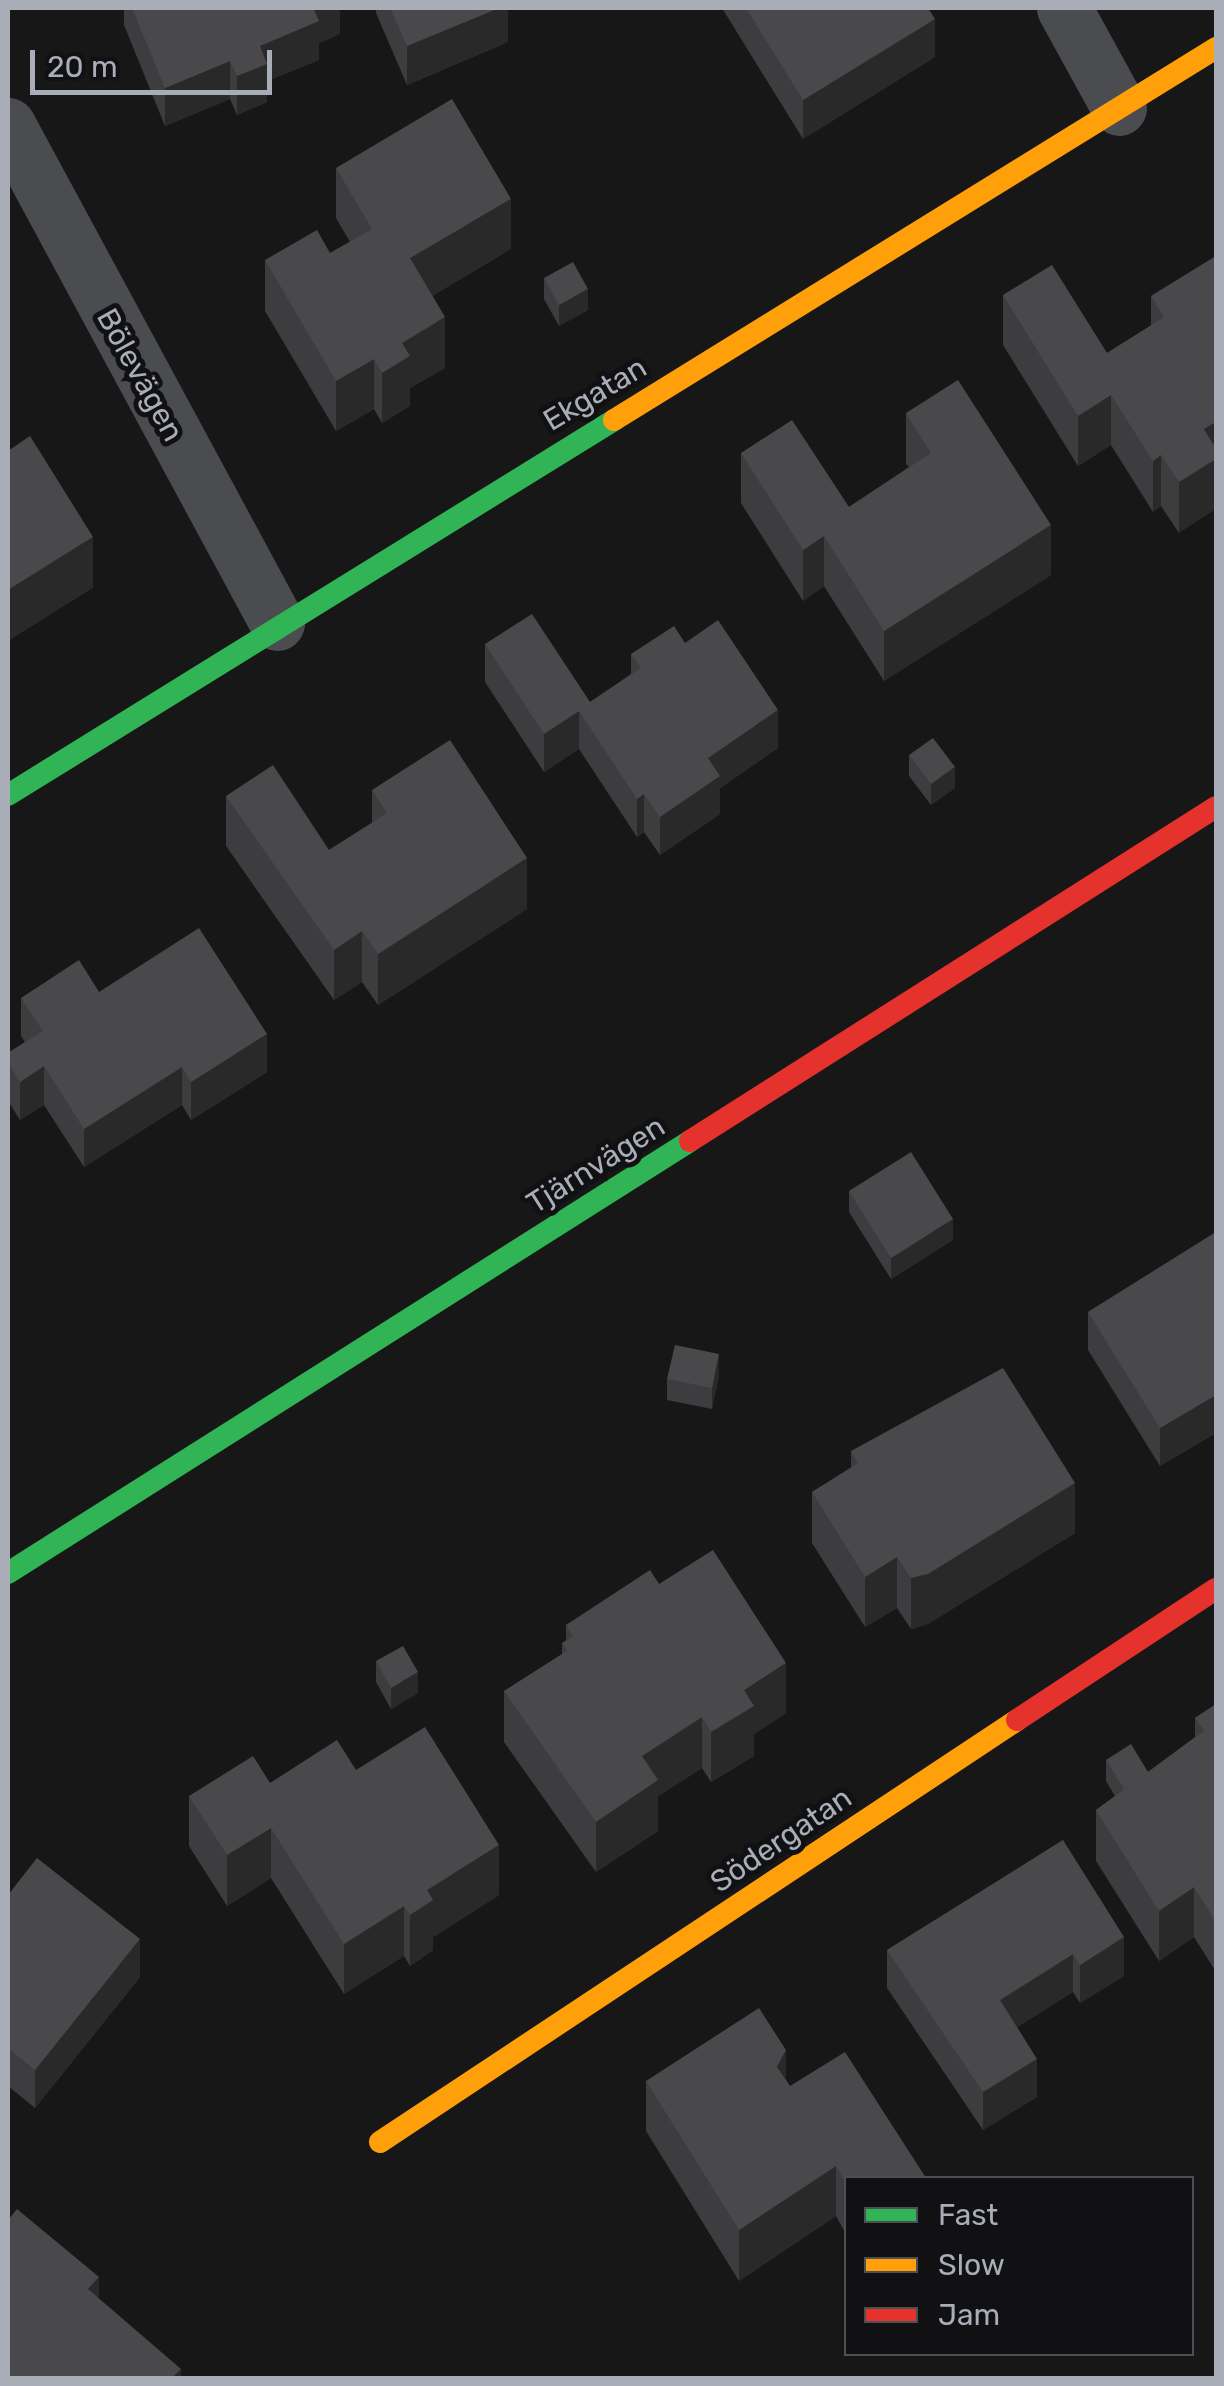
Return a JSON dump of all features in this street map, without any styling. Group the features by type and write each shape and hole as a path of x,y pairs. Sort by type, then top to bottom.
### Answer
{"street":[{"path":"1064,8 1120,108"},
{"name":"Ekgatan","path":"8,795 277,623 1216,48"},
{"name":"Bölevägen","path":"8,125 277,623"},
{"name":"Tjärnvägen","path":"8,1574 1216,807"},
{"name":"Södergatan","path":"380,2142 1216,1589"}],"building":[{"path":"132,8 313,8 319,21 260,46 267,64 237,76 230,61 165,88"},
{"path":"390,8 499,8 407,46"},
{"path":"746,8 928,8 935,19 803,100"},
{"path":"452,99 511,199 410,258 445,317 402,343 410,356 382,373 374,359 336,381 265,260 317,230 330,253 372,229 336,168"},
{"path":"1216,256 1216,422 1204,429 1216,449 1216,459 1179,482 1161,455 1153,461 1111,395 1078,416 1003,295 1052,265 1107,353 1164,317 1151,296"},
{"path":"573,262 588,289 559,305 544,278"},
{"path":"958,380 1051,525 884,631 824,536 803,550 741,453 792,420 849,507 931,453 906,413"},
{"path":"30,436 93,537 8,590 8,451"},
{"path":"532,614 590,702 641,668 631,654 674,626 685,643 718,620 778,710 708,758 720,776 660,817 644,794 637,799 579,711 544,734 485,644"},
{"path":"933,738 955,767 931,784 909,755"},
{"path":"450,740 527,858 378,954 362,931 334,950 226,796 273,765 329,850 387,813 372,790"},
{"path":"199,928 267,1034 191,1082 182,1067 84,1129 44,1066 20,1082 8,1062 8,1053 43,1031 21,998 79,960 99,992"},
{"path":"911,1152 953,1219 891,1258 849,1191"},
{"path":"1216,1232 1216,1395 1160,1428 1088,1312"},
{"path":"675,1345 719,1354 712,1388 667,1379"},
{"path":"1003,1368 1075,1483 928,1574 911,1578 897,1557 865,1577 812,1492 858,1463 851,1451"},
{"path":"713,1550 786,1663 744,1690 754,1706 711,1732 702,1717 642,1756 658,1780 596,1822 504,1691 567,1651 562,1643 573,1636 566,1625 650,1570 659,1584"},
{"path":"403,1646 418,1672 391,1688 376,1661"},
{"path":"1216,1704 1216,1922 1194,1887 1159,1911 1096,1810 1204,1731 1195,1718"},
{"path":"425,1727 499,1845 427,1890 433,1900 410,1915 404,1906 344,1944 271,1828 227,1855 189,1796 253,1756 270,1783 337,1740 356,1770"},
{"path":"1131,1744 1148,1772 1124,1789 1106,1760"},
{"path":"1063,1840 1124,1937 1080,1965 1073,1954 1000,2000 1037,2059 983,2092 887,1950"},
{"path":"37,1858 140,1939 35,2070 8,2048 8,1895"},
{"path":"759,2008 786,2050 777,2067 790,2086 845,2052 925,2176 844,2176 844,2180 836,2166 739,2230 646,2081"},
{"path":"17,2209 99,2277 88,2289 181,2369 172,2378 8,2378 8,2220"}],"traffic: fast":[{"path":"8,795 614,420"},
{"path":"8,1573 690,1141"}],"traffic: slow":[{"path":"614,420 1216,48"},
{"path":"380,2142 1017,1720"}],"traffic: jam":[{"path":"690,1141 1216,807"},
{"path":"1017,1720 1216,1589"}]}
